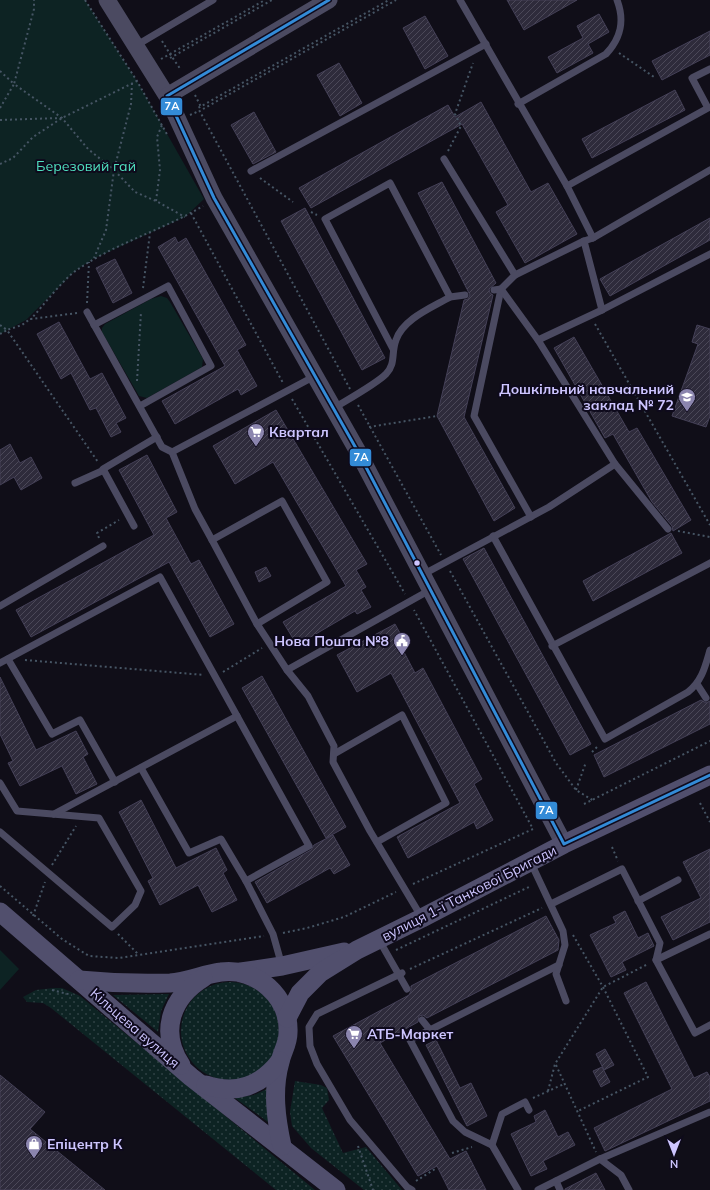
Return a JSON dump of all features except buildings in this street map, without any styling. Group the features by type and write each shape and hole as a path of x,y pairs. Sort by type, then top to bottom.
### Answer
{"main road":[{"name":"вулиця 1-ї Танкової Бригади","path":"238,972 282,966 357,950 383,947 422,918 564,844 710,775"},
{"name":"Кільцева вулиця","path":"0,912 192,1077 282,1146 336,1190"},
{"name":"вулиця 1-ї Танкової Бригади","path":"287,1018 300,993 320,973 357,950"},
{"name":"Кільцева вулиця","path":"79,980 113,984 144,984 172,982 204,977 220,972 238,972 255,978 270,987 280,1002 287,1018 288,1033 286,1048 280,1061 271,1073 260,1082 246,1088 232,1090 218,1089 204,1085 192,1077 180,1064 172,1049 169,1032 171,1021 178,999 190,986 204,977"},
{"name":"Кільцева вулиця","path":"280,1061 276,1086 276,1104 277,1122 282,1146"}],"street":[{"path":"107,0 137,45 167,96 214,198 334,408 564,844"},
{"path":"167,96 329,0"}],"lane":[{"path":"137,45 213,0"},
{"path":"460,0 486,44 518,104 567,186 593,238"},
{"path":"518,104 606,54 612,48 619,35 620,14 617,0"},
{"path":"251,171 486,44"},
{"path":"567,186 709,109 692,78 710,69"},
{"path":"444,159 515,275"},
{"path":"531,517 474,416 498,289 515,275 593,238 710,170"},
{"path":"334,408 385,375 394,360 393,349 325,219 390,183 450,297"},
{"path":"584,241 602,310"},
{"path":"538,340 602,310 710,254"},
{"path":"94,325 168,286 211,366 140,406"},
{"path":"498,289 538,340 616,464 671,530"},
{"path":"393,349 400,329 450,297 465,295"},
{"path":"87,312 162,447 172,452 195,509 256,624 287,670 308,696 334,746 333,762 377,842 422,918"},
{"path":"172,452 316,376"},
{"path":"75,483 103,469 157,437"},
{"path":"287,670 426,582 445,563 549,507 616,464"},
{"path":"103,469 134,526"},
{"path":"212,540 282,501 327,582 256,624"},
{"path":"493,536 552,646 605,739 688,692 697,684 710,650"},
{"path":"0,606 103,546"},
{"path":"552,646 710,563"},
{"path":"0,663 160,577 216,676 308,846 246,881"},
{"path":"8,659 52,734 80,720 116,782"},
{"path":"697,684 706,698"},
{"path":"334,754 402,715 446,803 377,842"},
{"path":"54,814 237,716"},
{"path":"140,768 189,853 221,840 246,881 273,934 282,966"},
{"path":"0,783 17,811 99,818 141,891 135,905 112,927 0,832"},
{"path":"531,862 563,931 565,945 556,974 566,1001"},
{"path":"551,904 622,869 660,943 656,960 695,1032 710,1025"},
{"path":"638,901 678,880"},
{"path":"656,960 710,934"},
{"path":"383,947 400,974 407,989"},
{"path":"518,1190 492,1145 465,1132 452,1121 410,1040 559,965"},
{"path":"400,974 317,1014 309,1027 310,1046 317,1064 350,1120 410,1188"},
{"path":"422,1020 430,1030"},
{"path":"492,1145 502,1114 525,1102 529,1110"},
{"path":"538,1190 600,1160 710,1112"},
{"path":"600,1160 621,1175 630,1190"},
{"path":"556,1181 560,1190"}],"path":[{"path":"0,108 14,84 34,9 34,0"},
{"path":"85,0 137,81 169,138"},
{"path":"156,33 170,54 266,0"},
{"path":"170,58 272,0"},
{"path":"389,0 198,108 354,396 369,427 556,763 576,790 594,801"},
{"path":"203,109 396,0"},
{"path":"612,48 654,77"},
{"path":"444,159 461,126 455,114 477,49"},
{"path":"0,71 14,84 62,118 88,149 114,170 135,192 156,201 185,217"},
{"path":"0,164 13,158 33,137 62,118 137,81"},
{"path":"93,259 106,230 114,170 131,104 132,83"},
{"path":"0,120 62,118"},
{"path":"156,201 160,170 157,137 162,125"},
{"path":"251,171 293,202"},
{"path":"0,334 22,325 31,319 75,271 93,259 185,217 208,203"},
{"path":"191,213 287,391"},
{"path":"136,398 141,300 150,233"},
{"path":"31,319 87,312 89,262"},
{"path":"590,316 710,524"},
{"path":"0,325 7,330 103,469"},
{"path":"369,427 437,416"},
{"path":"102,530 128,515"},
{"path":"671,530 710,537"},
{"path":"8,659 216,676 270,644"},
{"path":"584,804 594,801 710,741"},
{"path":"576,790 586,762"},
{"path":"700,803 710,822"},
{"path":"612,847 622,869"},
{"path":"383,947 541,882"},
{"path":"400,974 551,904"},
{"path":"112,927 140,955"},
{"path":"563,931 574,936 603,987 648,1077 578,1111"},
{"path":"548,1091 555,1064 603,987 656,960"},
{"path":"555,1064 600,1160"},
{"path":"525,1102 564,1084"},
{"path":"350,1120 373,1190"},
{"path":"452,1153 471,1147 492,1145"},
{"path":"410,1188 435,1169"}],"green space":[{"name":"Березовий гай","path":"0,0 85,0 137,81 204,199 185,217 93,259 75,271 26,320 0,334"},
{"path":"161,296 167,298 170,302 203,359 202,367 147,398 139,396 102,332 102,328 105,324 151,299"},
{"path":"0,950 19,969 0,990"},
{"path":"230,982 240,983 257,990 271,1004 278,1021 278,1041 271,1058 257,1072 240,1079 230,1080 220,1079 203,1072 189,1058 182,1041 181,1031 182,1021 189,1004 203,990 220,983"},
{"path":"62,988 80,996 315,1190 276,1190 51,1008 43,1003 27,1002 23,997 36,990"},
{"path":"169,994 161,1011 158,1032 113,995"},
{"path":"295,1081 321,1085 327,1088 329,1100 322,1108 343,1153 366,1147 402,1190 364,1190 311,1148 292,1126 290,1112"},
{"path":"269,1088 268,1122 235,1098 254,1095"}],"transit line":[{"name":"7А","path":"329,0 167,96 214,198 357,450 564,844 710,775"}],"place":[{"name":"Дошкільний навчальний заклад № 72","path":"687,412"},
{"name":"Квартал","path":"256,447"},
{"name":"Нова Пошта №8","path":"402,656"},
{"name":"АТБ-Маркет","path":"354,1049"},
{"name":"Епіцентр К","path":"34,1159"}]}
